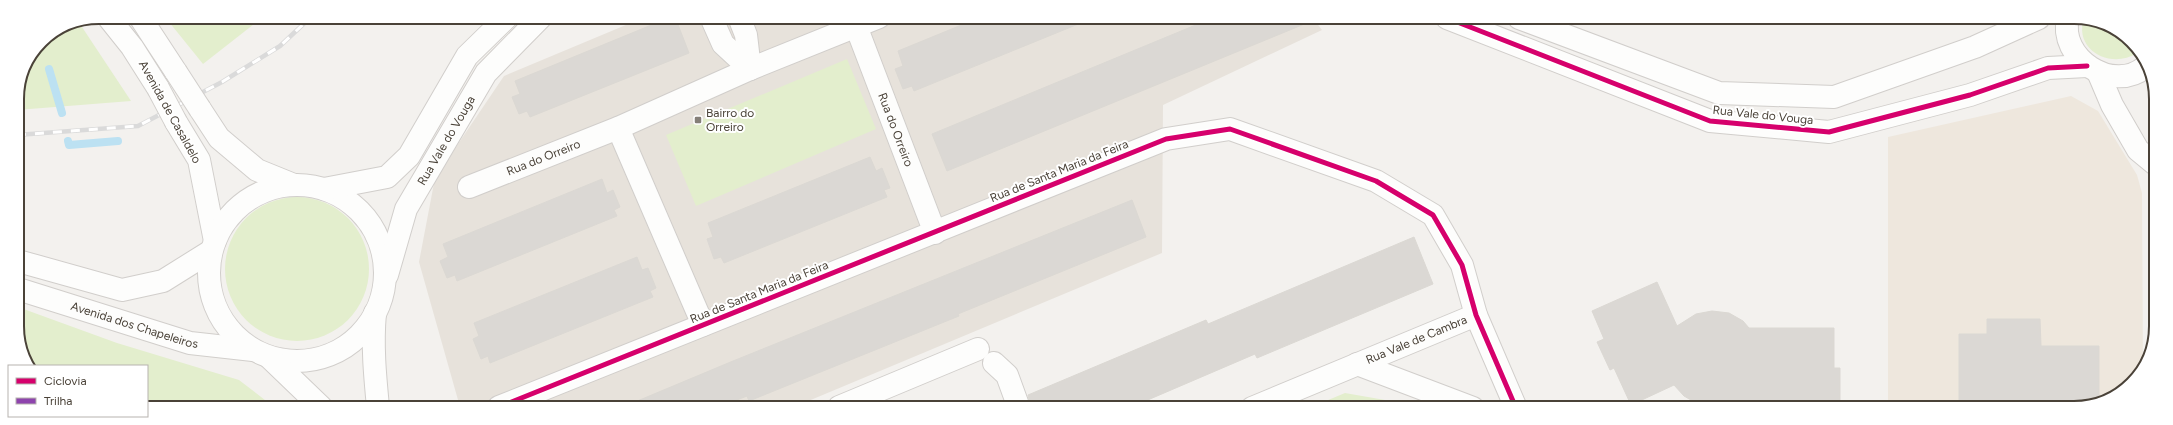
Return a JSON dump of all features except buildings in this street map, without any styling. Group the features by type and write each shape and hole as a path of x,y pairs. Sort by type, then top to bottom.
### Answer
{"street":[{"name":"Avenida de Casaldelo","path":"114,24 132,47 158,88 199,160 213,246"},
{"name":"Avenida de Casaldelo","path":"145,24 219,138 257,170 294,185"},
{"name":"Rua Vale do Vouga","path":"500,24 467,56 409,156 387,177 324,189 294,185 274,188 255,196 238,207 224,223 213,246 209,280 215,308 231,332 261,354 294,362 318,359 341,349 361,334 375,313 406,209 486,73 534,24"},
{"path":"714,24 723,44 750,69"},
{"path":"742,24 746,35 750,69"},
{"name":"Rua do Orreiro","path":"469,187 618,128 750,69 861,24"},
{"name":"Rua Vale do Vouga","path":"1462,24 1710,121 1829,132 1970,95 2048,68 2093,69 2113,76 2128,74 2142,68"},
{"name":"Rua Vale do Vouga","path":"1535,24 1719,93 1834,97 1975,47 2026,24"},
{"path":"2068,24 2068,35 2072,47 2078,57 2093,69 2138,150 2149,159"},
{"name":"Rua do Orreiro","path":"856,26 935,233"},
{"path":"618,128 703,325"},
{"name":"Rua de Santa Maria da Feira","path":"514,401 935,233 1166,138 1230,129 1376,181 1433,215 1462,265 1476,315 1513,401"},
{"name":"Rua Vale do Vouga","path":"324,189 346,200 367,221 376,236 383,260 384,284"},
{"path":"24,263 122,290 163,281 213,246"},
{"name":"Avenida dos Chapeleiros","path":"24,291 190,343 261,354"},
{"path":"375,313 374,370 377,401"},
{"name":"Rua Vale de Cambra","path":"1269,401 1476,315"},
{"path":"261,354 315,401"},
{"path":"859,401 986,356 1007,375 1016,401"},
{"name":"Rua Vale de Cambra","path":"1357,364 1455,401"}],"shaded area":[{"name":"Bairro do Orreiro","path":"628,24 1317,24 1322,30 1163,105 1162,253 808,401 458,401 419,262 435,178 504,76"},
{"path":"2071,96 2098,111 2137,175 2142,193 2143,354 2133,372 2120,385 2098,397 2088,400 2074,401 1888,401 1888,137"}],"green space":[{"path":"171,24 254,24 203,64"},
{"path":"2083,25 2088,25 2107,32 2123,43 2134,54 2127,58 2116,59 2106,58 2097,54 2089,48 2084,39"},
{"path":"81,26 131,101 24,109 25,85 34,62 46,46 53,40 62,34"},
{"path":"847,59 876,129 696,206 666,135"},
{"path":"290,197 304,197 331,205 343,213 353,223 364,241 368,255 368,283 364,297 353,315 343,325 325,336 304,341 290,341 263,333 251,325 241,315 230,297 225,276 225,262 233,235 241,223 251,213 269,202"},
{"path":"24,309 117,343 239,380 266,401 148,401 148,365 35,365 25,340"},
{"path":"1345,393 1391,401 1326,401"}],"waterway":[{"path":"49,69 62,113"},
{"path":"68,141 69,145 118,141"}],"railway":[{"path":"24,134 138,126 222,82 280,46 304,24"}],"cycle path":[{"path":"1462,24 1710,121 1829,132 1970,95 2048,68 2087,66"},
{"path":"514,401 1166,139 1230,129 1376,181 1433,215 1462,265 1476,315 1513,401"}],"place":[{"name":"Bairro do Orreiro","path":"698,120"}]}
